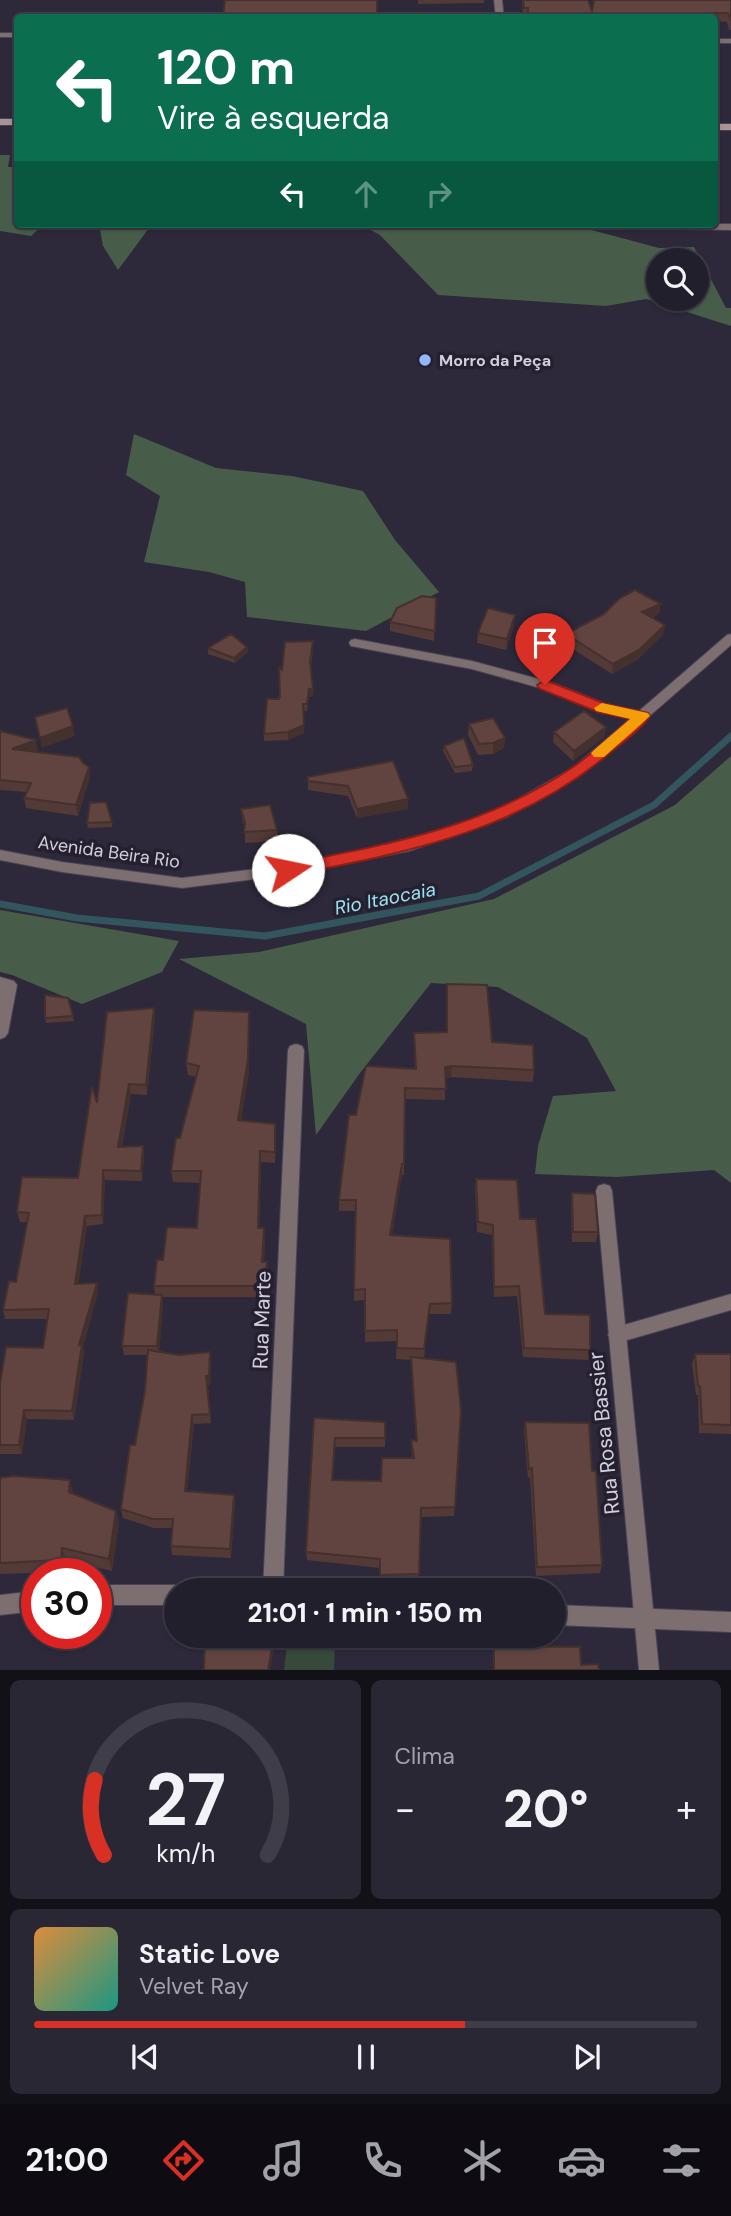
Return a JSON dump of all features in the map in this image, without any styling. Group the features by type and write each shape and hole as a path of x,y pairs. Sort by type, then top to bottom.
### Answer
{"street":[{"name":"Avenida Beira Rio","path":"0,855 62,867 182,883 288,870 409,846 513,808 579,771 731,638"},
{"path":"355,643 472,665 545,685 603,708 643,716"},
{"path":"0,1033 4,984"},
{"name":"Rua Marte","path":"274,1578 296,1050"},
{"name":"Rua Rosa Bassier","path":"604,1191 649,1670"},
{"path":"617,1335 731,1302"},
{"path":"112,1595 164,1595"},
{"path":"0,1605 21,1603"},
{"path":"566,1616 731,1622"}],"green space":[{"path":"0,155 10,155 8,167 14,167 14,228 40,228 31,236 0,231"},
{"path":"100,228 149,228 118,270 103,246"},
{"path":"367,228 584,228 659,248 646,248 646,299 606,306 438,295 380,235"},
{"path":"709,276 726,308 731,308 731,326 684,311 709,311"},
{"path":"134,434 216,468 292,476 363,491 395,540 439,592 366,631 247,617 245,582 209,572 144,562 160,496 126,475"},
{"path":"731,756 731,1183 714,1170 617,1177 535,1174 538,1146 553,1096 616,1091 587,1038 498,987 431,983 360,1073 316,1135 306,1024 179,959 259,952 494,899 675,805"},
{"path":"0,910 179,941 162,972 82,1004 0,972"},
{"path":"287,1648 335,1648 334,1670 284,1670"}],"building":[{"path":"225,0 377,0 377,14 223,14"},
{"path":"523,0 588,0 592,11 594,0 731,0 731,21 728,13 528,14 528,8 524,8"},
{"path":"635,590 661,604 642,612 665,625 639,650 613,664 566,634 604,614 619,599"},
{"path":"422,596 436,598 435,631 390,622 397,608"},
{"path":"488,608 515,615 507,639 478,633"},
{"path":"231,634 247,647 234,658 208,648"},
{"path":"313,641 310,661 313,689 309,689 307,704 303,704 304,725 288,732 264,734 267,699 279,699 280,696 279,668 282,670 285,642"},
{"path":"67,708 73,726 40,738 35,717"},
{"path":"584,711 606,727 574,751 554,732"},
{"path":"493,718 505,738 493,743 479,744 469,724"},
{"path":"0,731 36,740 12,749 79,757 89,767 76,805 24,798 31,783 0,780"},
{"path":"464,738 473,765 455,767 444,746"},
{"path":"393,761 408,799 357,809 348,786 308,781 308,777"},
{"path":"106,802 112,822 87,823 90,803"},
{"path":"270,805 277,830 244,832 245,823 241,809"},
{"path":"447,984 487,985 492,1042 533,1045 534,1070 452,1066 445,1067 446,1089 405,1088 404,1164 390,1235 450,1239 452,1303 430,1304 424,1349 397,1348 397,1330 365,1331 365,1289 354,1290 356,1200 339,1200 349,1115 356,1115 366,1066 416,1069 414,1033 447,1032"},
{"path":"45,995 68,998 73,1016 45,1018"},
{"path":"154,1008 146,1085 129,1084 118,1147 143,1146 141,1171 103,1170 102,1215 85,1216 75,1284 97,1283 79,1345 82,1344 72,1411 24,1410 19,1445 0,1445 0,1384 6,1347 43,1348 49,1309 3,1310 9,1281 16,1282 29,1213 17,1212 22,1177 78,1178 92,1086 97,1103 107,1012"},
{"path":"194,1010 249,1012 248,1059 238,1120 275,1124 275,1152 260,1151 258,1228 264,1228 262,1262 267,1262 264,1286 154,1286 157,1260 163,1260 167,1227 197,1228 201,1171 171,1171 176,1138 180,1138 199,1066 186,1063"},
{"path":"476,1179 517,1180 520,1219 536,1219 545,1314 590,1315 590,1350 524,1348 519,1286 494,1287 493,1225 478,1222"},
{"path":"572,1193 595,1194 598,1232 573,1232"},
{"path":"128,1293 162,1295 157,1346 122,1346"},
{"path":"148,1350 179,1355 210,1352 209,1376 206,1376 210,1414 192,1415 185,1491 234,1495 230,1549 171,1546 173,1519 152,1519 121,1509 130,1445 135,1445 145,1390"},
{"path":"695,1354 731,1354 731,1425 702,1424"},
{"path":"411,1357 456,1362 461,1410 455,1507 421,1508 419,1574 380,1575 380,1559 306,1552 314,1418 385,1422 385,1438 335,1438 332,1480 381,1481 382,1458 414,1458 411,1440 417,1441"},
{"path":"525,1422 589,1423 592,1471 596,1471 602,1565 537,1567 532,1468 529,1469"},
{"path":"13,1476 70,1480 69,1492 116,1511 109,1558 62,1548 61,1558 21,1558 21,1562 0,1563 0,1478"},
{"path":"566,1647 580,1647 581,1665 598,1664 599,1670 494,1670 494,1648"},
{"path":"205,1648 272,1648 268,1670 204,1670"}],"waterway":[{"name":"Rio Itaocaia","path":"0,904 77,918 265,936 479,896 654,805 731,736"}],"slow traffic":[{"path":"599,753 643,716 602,708"}],"place":[{"name":"Morro da Peça","path":"425,360"}],"route":[{"path":"288,870 409,846 502,814 579,771 643,716 603,708 545,685"}]}
